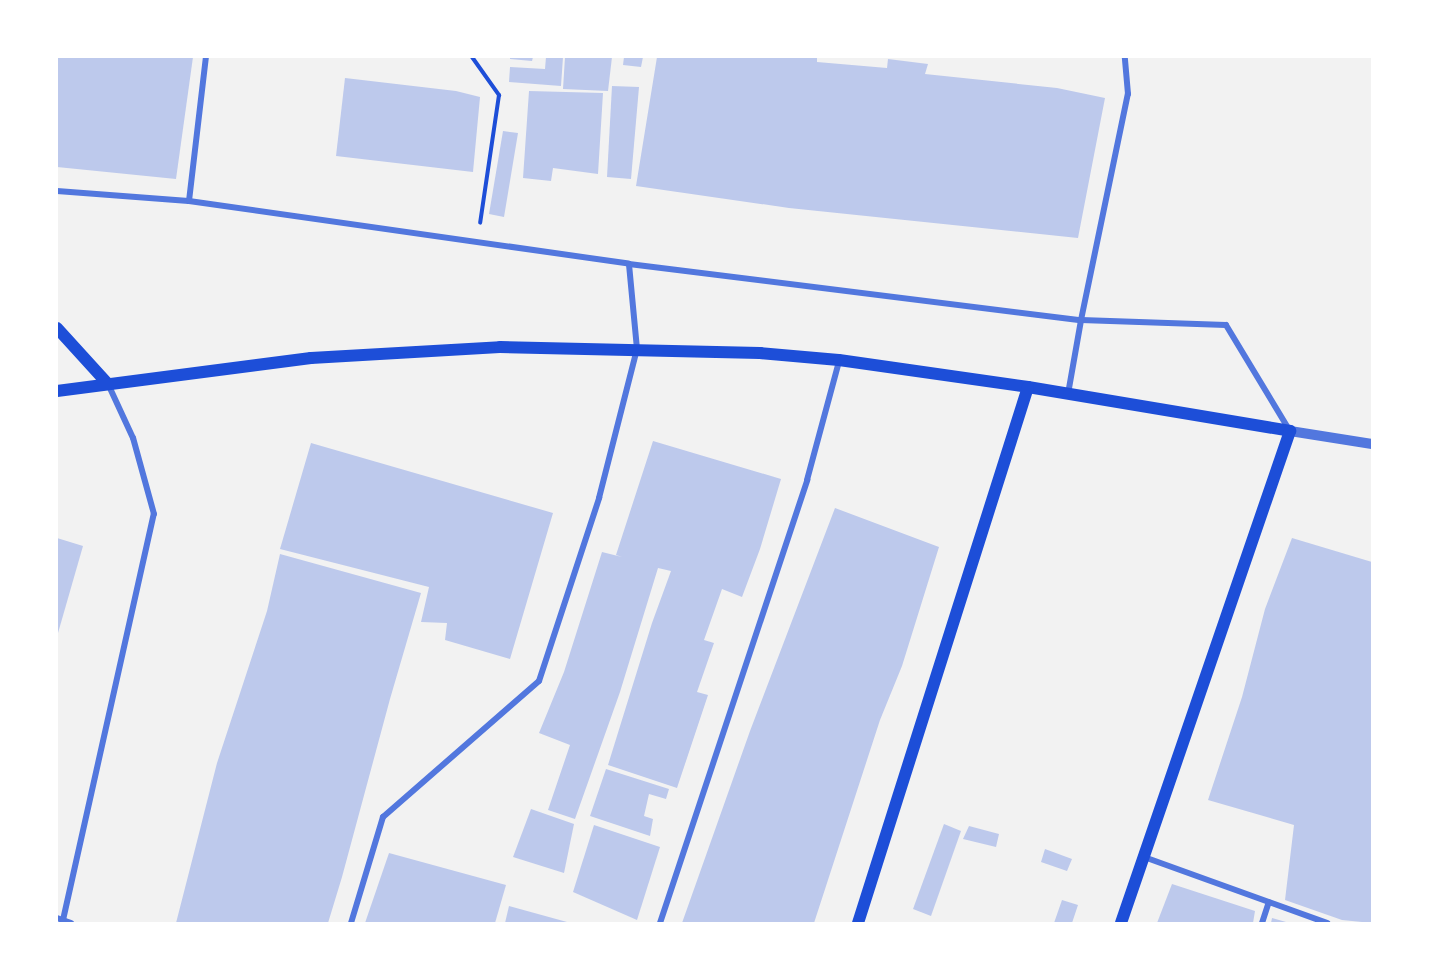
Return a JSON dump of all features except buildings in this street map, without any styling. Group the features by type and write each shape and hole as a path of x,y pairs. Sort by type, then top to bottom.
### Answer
{"main road":[{"path":"57,328 107,383"},
{"path":"57,392 107,383 323,357 500,347 637,349 760,353 840,360 1029,387 1290,431 1121,923"},
{"path":"858,923 1029,387"}],"street":[{"path":"189,201 206,57"},
{"path":"1068,395 1081,320 1128,94 1125,57"},
{"path":"57,191 189,201 629,264 1081,320 1226,325 1290,431 1372,444"},
{"path":"351,923 383,818 539,681 599,498 637,349 629,264"},
{"path":"660,923 807,480 840,360"},
{"path":"71,923 60,919 154,514 133,438 107,383"},
{"path":"1143,857 1327,923"},
{"path":"1262,923 1269,902"}],"path":[{"path":"472,57 499,95 477,241"}]}
